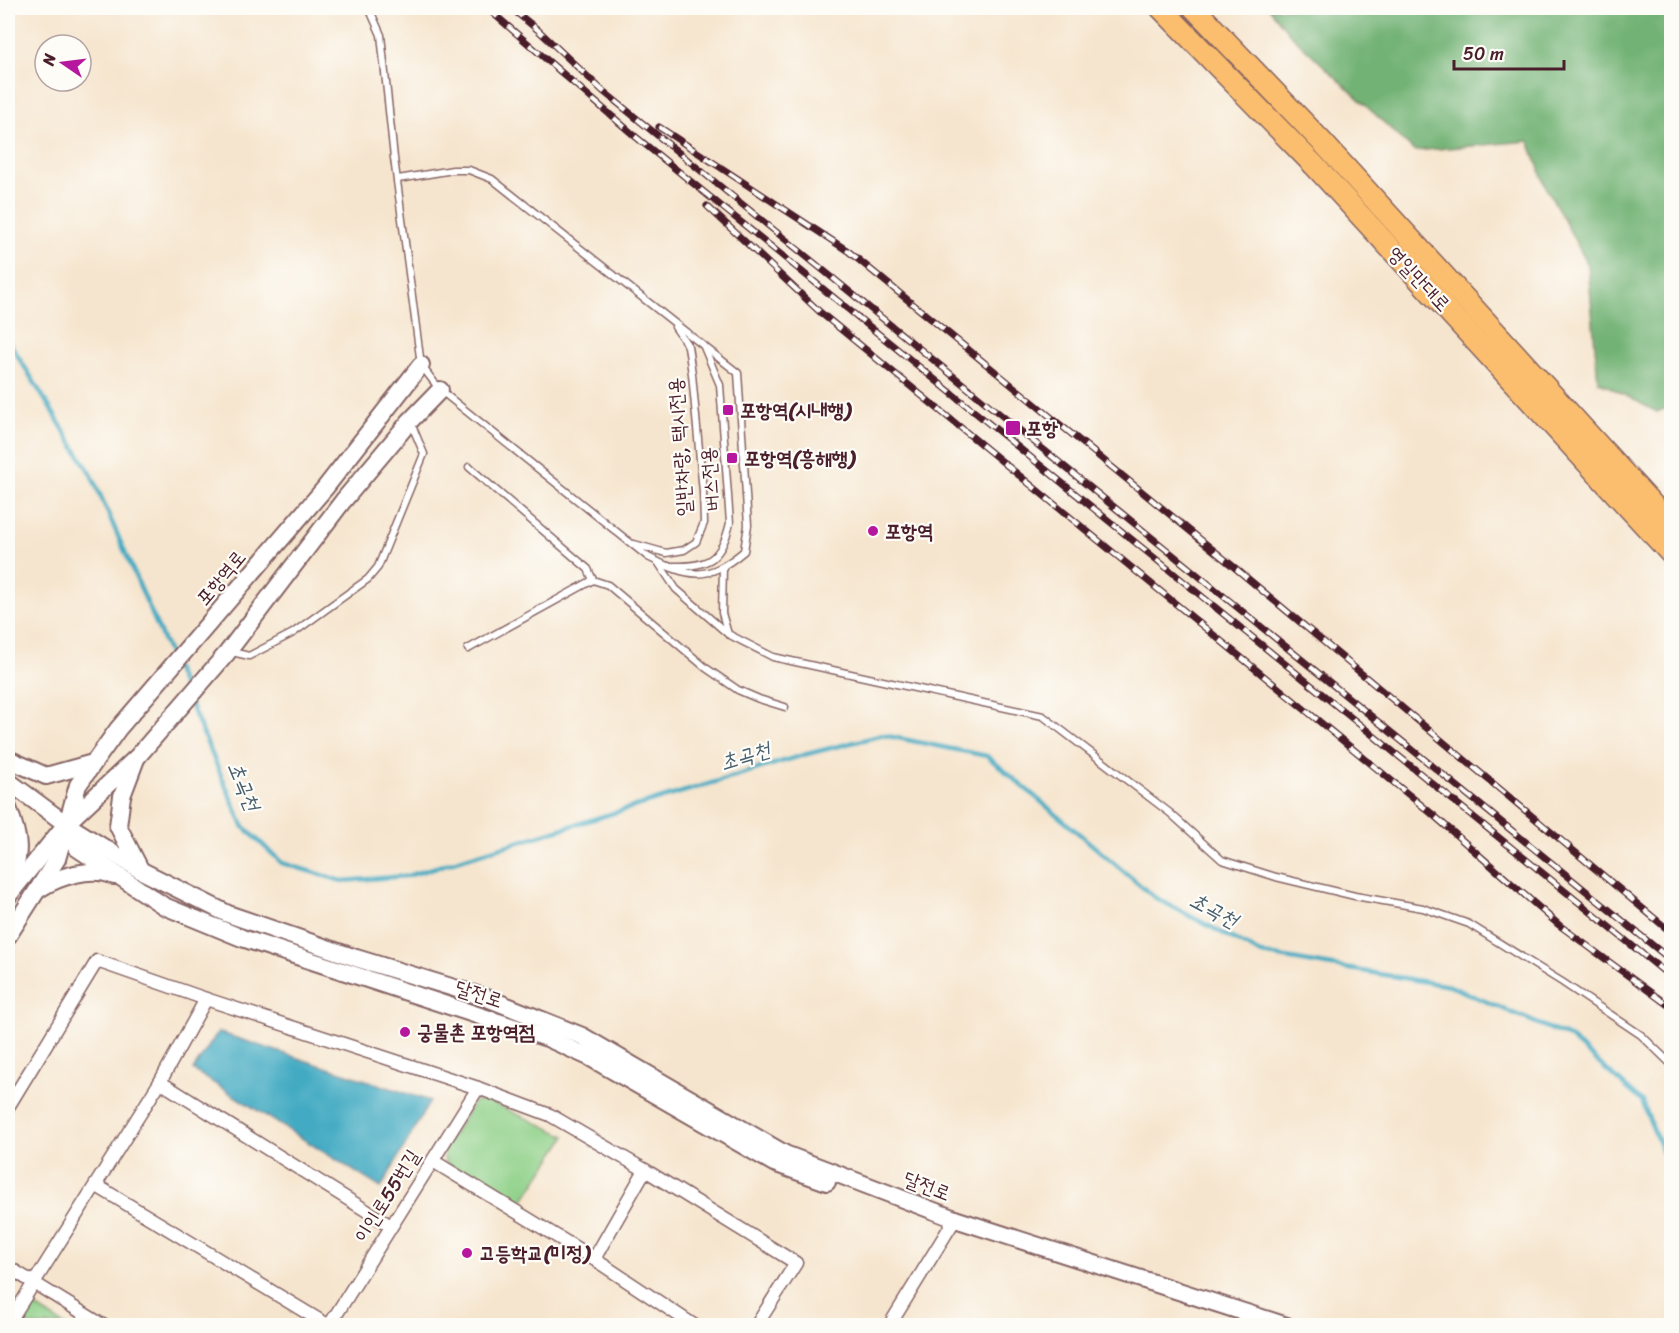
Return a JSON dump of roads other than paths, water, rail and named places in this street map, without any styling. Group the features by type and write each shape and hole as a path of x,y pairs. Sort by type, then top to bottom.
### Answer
{"highway":[{"name":"영일만대로","path":"1161,8 1314,165 1671,555"},
{"name":"영일만대로","path":"1194,8 1324,144 1671,526"}],"street":[{"name":"포항역로","path":"8,936 57,859 78,784 118,729 325,488 421,365"},
{"name":"포항역로","path":"9,893 66,824 138,756 228,652 343,501 410,421 440,390"},
{"path":"138,756 122,796 117,826 140,870"},
{"path":"8,759 46,776 93,764"},
{"name":"달전로","path":"8,781 66,824 140,870 228,914 356,958 487,998 582,1036 785,1154 955,1220 1287,1326"},
{"path":"8,808 17,831 20,853 9,893"},
{"name":"달전로","path":"66,824 77,848 164,906 242,938 547,1038 591,1058 774,1163 931,1220 955,1220"},
{"path":"36,891 51,881 102,871 128,882"},
{"path":"8,1107 97,960 206,999 478,1088 550,1115 645,1170 796,1263 756,1326"},
{"path":"8,1324 97,1186 160,1082 206,999"},
{"path":"160,1082 391,1226"},
{"name":"이인로55번길","path":"329,1326 478,1088"},
{"path":"433,1161 594,1259 695,1326"},
{"path":"594,1259 645,1170"},
{"path":"97,1186 329,1326"},
{"path":"889,1326 955,1220"},
{"path":"8,1267 104,1326"}],"lane":[{"path":"369,8 381,35 398,179 421,365 440,390 631,544 657,562 678,572 698,574 723,567 744,551 748,525 738,374 492,179 469,170 453,170 398,179"},
{"name":"일반차량, 택시전용","path":"631,544 666,553 684,550 696,542 704,523 688,346 671,322"},
{"name":"버스전용","path":"665,566 688,566 711,560 725,545 730,523 720,385 703,345"},
{"path":"228,652 249,656 293,633 361,585 378,567 424,454 410,421"},
{"path":"469,467 588,569 593,580 608,585 706,668 738,690 785,707"},
{"path":"657,562 676,589 728,634 773,657 1043,716 1170,813 1222,860 1276,877 1344,894 1423,908 1469,924 1641,1035 1671,1065"},
{"path":"723,567 722,613 728,634"},
{"path":"468,650 593,580"}],"water":[{"path":"218,1032 430,1101 381,1188 193,1070"}],"waterway":[{"name":"초곡천","path":"8,340 91,474 172,660"},
{"name":"초곡천","path":"175,668 186,693"},
{"name":"초곡천","path":"189,701 243,826 282,863 342,881 407,876 807,754 883,735 987,756 1154,897 1262,954 1450,986 1569,1037 1642,1101 1672,1176"}],"railway":[{"path":"487,8 636,137 1672,978"},
{"path":"511,8 603,91 1672,961"},
{"path":"659,127 848,251 1234,567 1672,933"},
{"path":"707,206 821,313 1431,813 1559,925 1672,1008"}],"place":[{"name":"포항역(시내행)","path":"728,410"},
{"name":"포항","path":"1013,428"},
{"name":"포항역(흥해행)","path":"732,458"},
{"name":"포항역","path":"873,531"},
{"name":"궁물촌 포항역점","path":"405,1032"},
{"name":"고등학교(미정)","path":"467,1253"}]}
